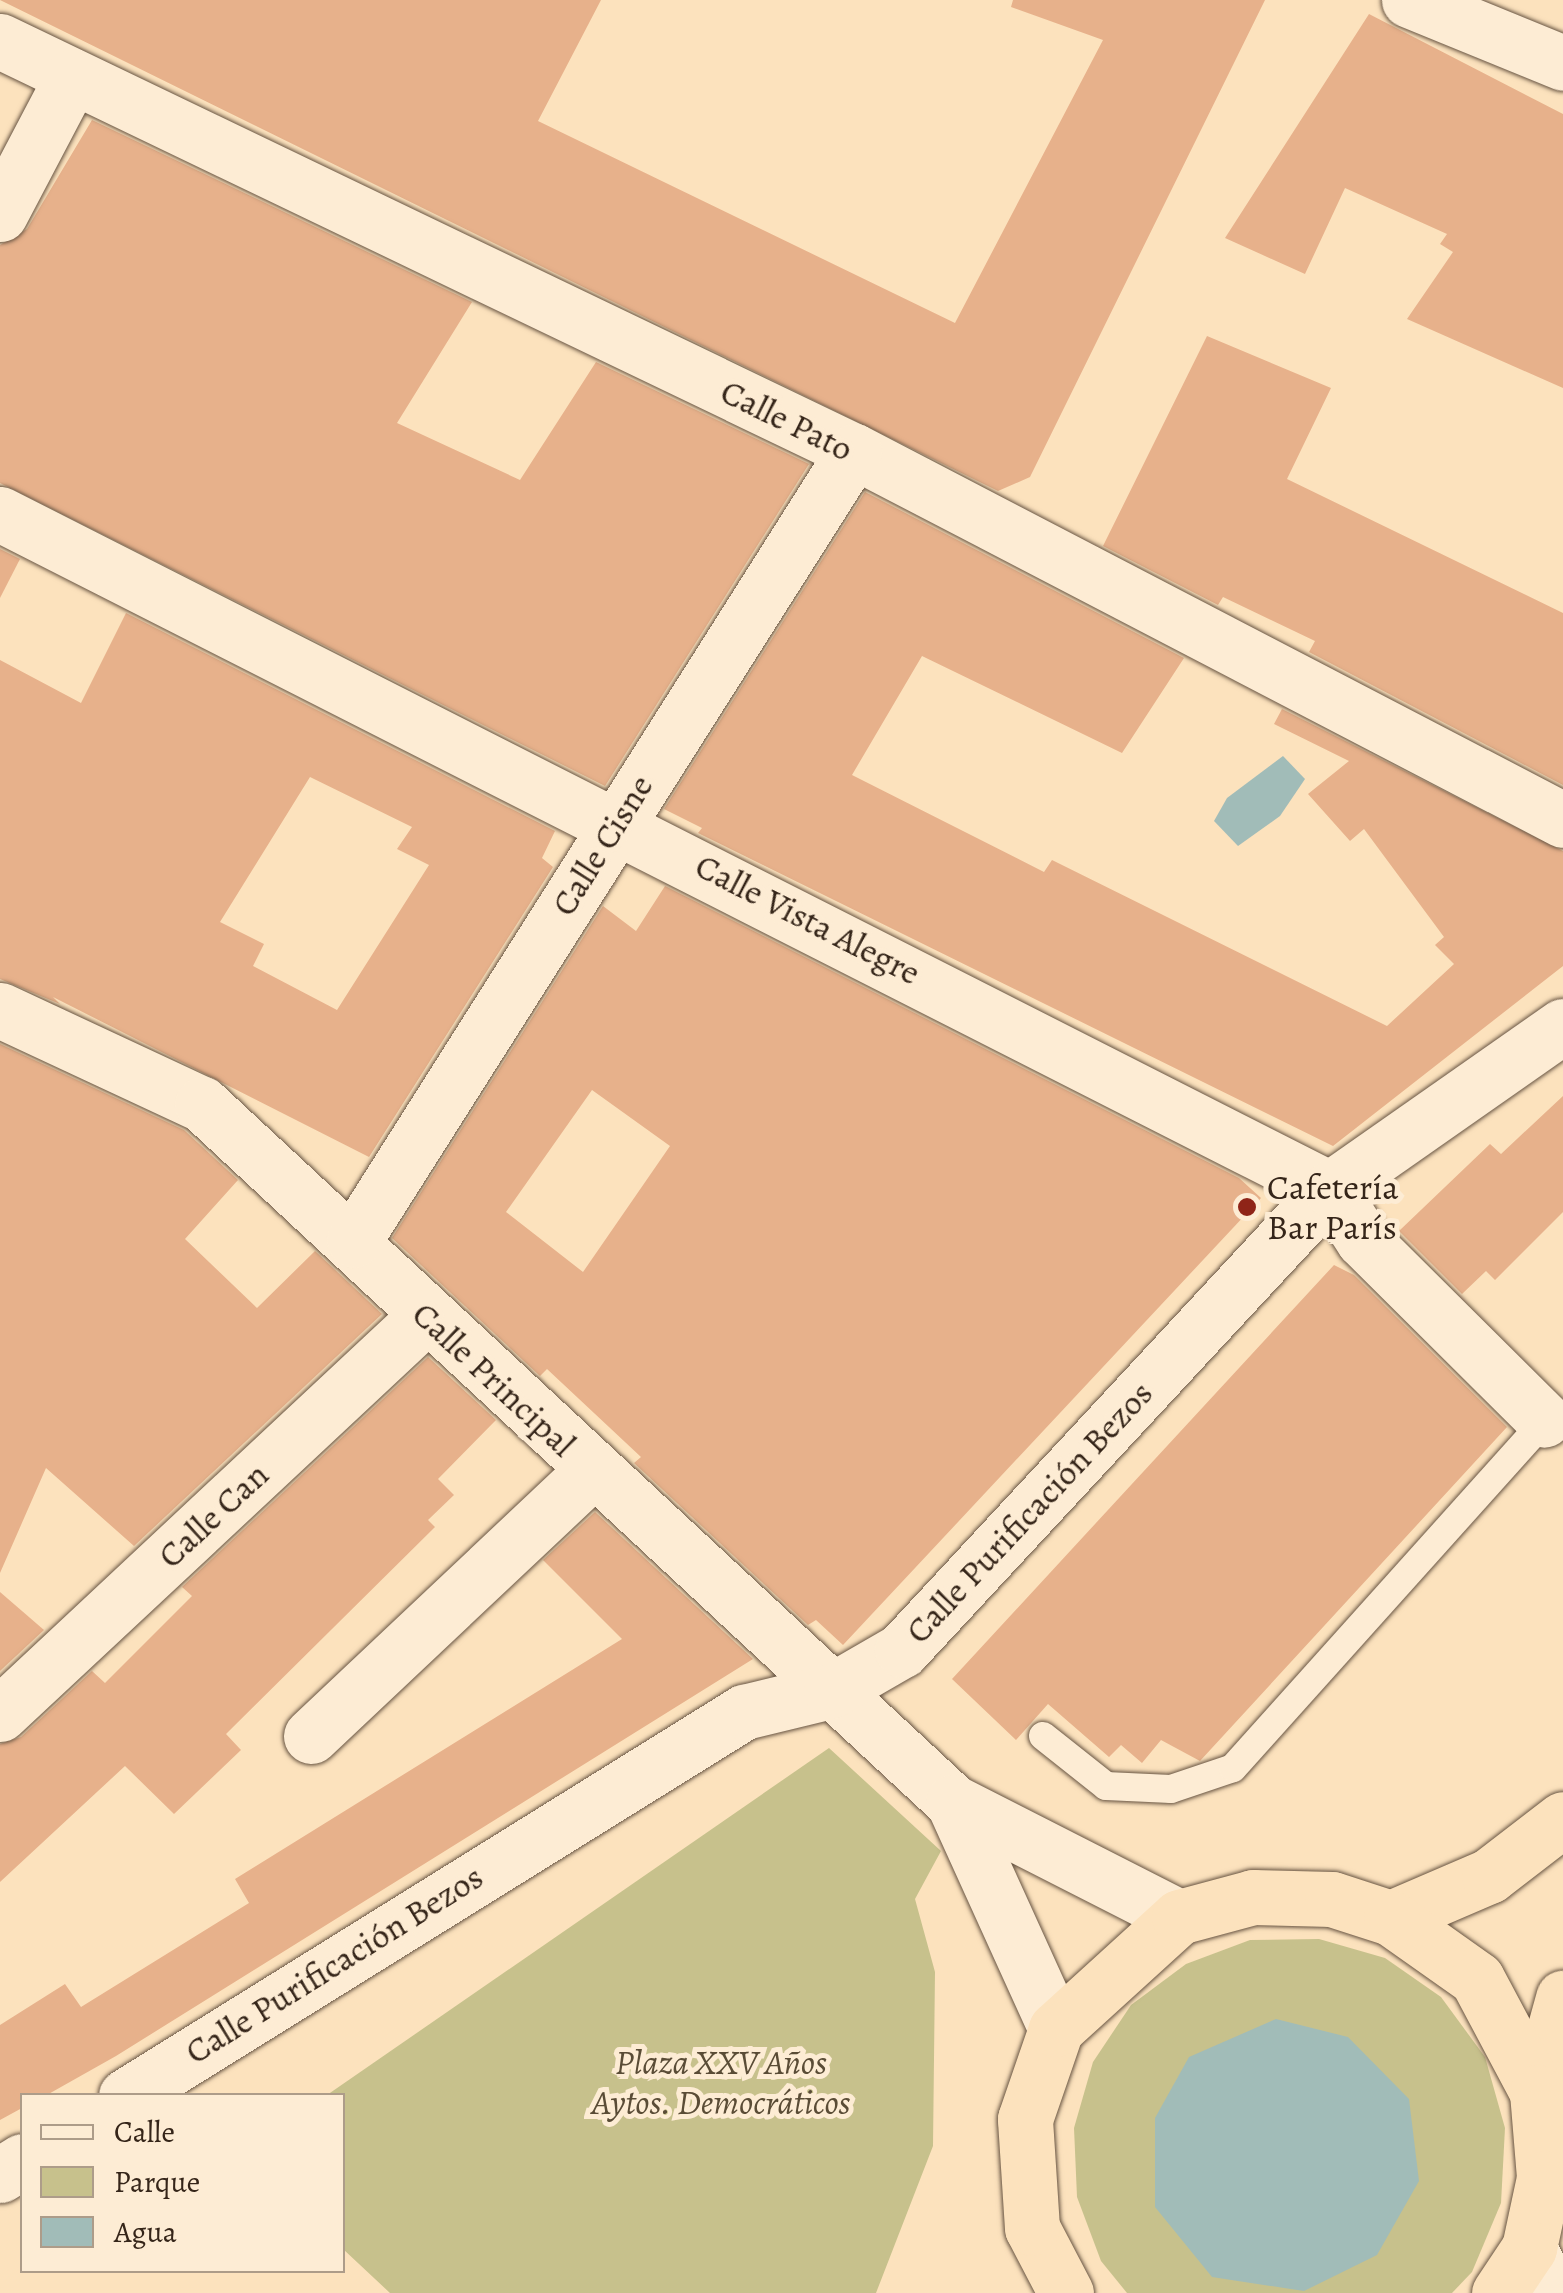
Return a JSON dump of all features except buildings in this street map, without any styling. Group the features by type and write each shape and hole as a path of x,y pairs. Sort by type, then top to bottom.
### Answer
{"highway":[{"path":"1391,1918 1489,1876 1563,1820"},
{"path":"1066,2293 1032,2228 1025,2120 1056,2029 1179,1917 1254,1896 1332,1899 1391,1918 1477,1979 1537,2092"},
{"path":"1498,2293 1540,2270 1544,2178 1537,2092 1563,1998"}],"street":[{"path":"1409,0 1563,63"},
{"name":"Calle Pato","path":"0,41 854,451 1563,820"},
{"path":"0,214 72,76"},
{"name":"Calle Cisne","path":"354,1240 854,451"},
{"name":"Calle Vista Alegre","path":"0,514 617,821 1330,1189 1363,1240 1553,1412"},
{"name":"Calle Principal","path":"0,1010 202,1104 354,1240 426,1317 953,1802 1179,1917"},
{"name":"Calle Purificación Bezos","path":"131,2093 744,1712 831,1691 902,1650 1330,1189 1563,1026"},
{"name":"Calle Can","path":"0,1714 426,1317"},
{"path":"311,1736 592,1471"},
{"name":"Calle Principal","path":"953,1802 1056,2029"}],"lane":[{"path":"1043,1736 1106,1786 1171,1789 1233,1768 1553,1412"}],"green space":[{"name":"Plaza XXV Años Aytos. Democráticos","path":"829,1748 941,1851 915,1899 935,1972 933,2146 876,2293 390,2293 345,2251 345,2093 330,2093"},
{"path":"1319,1939 1385,1958 1441,1997 1485,2057 1505,2128 1501,2203 1472,2272 1452,2293 1127,2293 1101,2261 1077,2197 1074,2128 1093,2062 1131,2005 1186,1964 1250,1940"}],"water":[{"path":"1283,756 1305,779 1280,816 1238,846 1214,821 1227,798"},
{"path":"1276,2019 1348,2037 1409,2099 1419,2181 1377,2255 1304,2291 1212,2277 1155,2207 1155,2118 1189,2057"}],"place":[{"name":"Cafetería Bar París","path":"1247,1207"}]}
